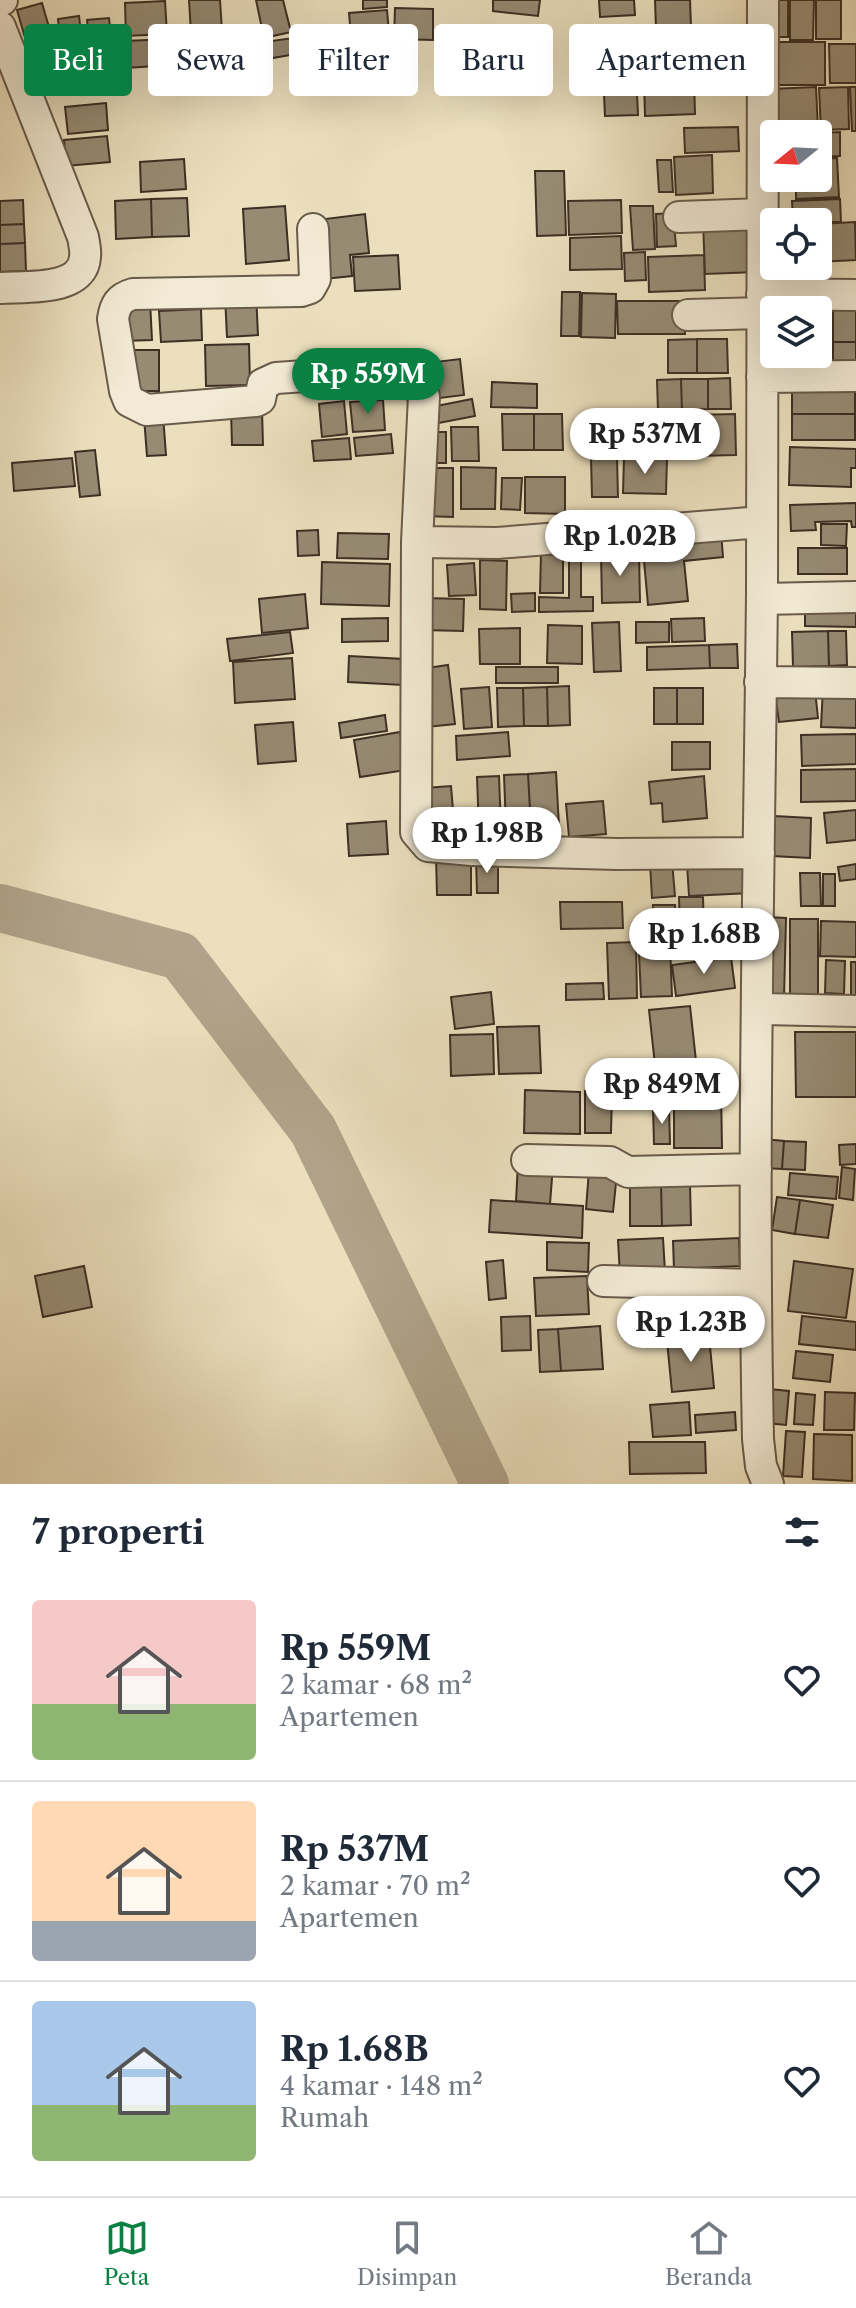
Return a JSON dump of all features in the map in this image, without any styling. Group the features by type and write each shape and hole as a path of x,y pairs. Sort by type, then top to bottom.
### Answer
{"street":[{"path":"762,208 763,0"},
{"path":"0,27 83,237 86,259 78,274 63,282 0,288"},
{"path":"679,217 760,214"},
{"path":"313,229 315,279 310,288 301,291 133,294 114,307 113,319 125,391 129,401 147,410 256,401 260,399 263,384 276,378 393,370 411,378 424,396 417,542 418,837 428,846 472,850 617,854 759,853"},
{"path":"78,274 114,307"},
{"path":"832,297 856,295"},
{"path":"688,315 760,304"},
{"path":"762,368 755,1285 758,1439 761,1466 768,1484"},
{"path":"762,377 856,376"},
{"path":"417,542 497,543 762,522"},
{"path":"762,599 856,597"},
{"path":"760,682 856,683"},
{"path":"758,1009 856,1011"},
{"path":"527,1160 610,1162 628,1172 756,1169"},
{"path":"603,1281 755,1285"}],"building":[{"path":"189,0 220,0 222,24 190,24"},
{"path":"256,0 283,0 289,32 273,36 273,24 261,24"},
{"path":"363,0 387,0 387,7 363,9"},
{"path":"493,0 540,0 538,16 493,11"},
{"path":"599,0 634,0 635,15 600,17"},
{"path":"655,0 690,0 691,24 656,24"},
{"path":"768,0 788,0 788,37 774,37 774,24 768,24"},
{"path":"790,0 814,0 813,40 790,40"},
{"path":"816,0 841,0 841,39 816,39"},
{"path":"165,1 166,24 148,24 148,35 132,36 132,24 126,24 125,3"},
{"path":"42,3 48,24 24,24 24,34 17,10"},
{"path":"395,8 433,9 433,40 418,40 418,24 394,24"},
{"path":"387,10 388,24 350,24 349,13"},
{"path":"79,16 80,24 59,24 58,19"},
{"path":"109,18 110,24 87,24 87,20"},
{"path":"289,39 289,55 273,58 273,41"},
{"path":"148,40 148,67 132,68 132,41"},
{"path":"774,42 825,42 825,85 774,85"},
{"path":"829,44 856,44 856,83 830,83"},
{"path":"816,87 818,120 771,120 770,96 774,96 774,89"},
{"path":"848,87 849,129 832,130 832,120 821,120 819,88"},
{"path":"850,87 856,87 856,131 852,131"},
{"path":"604,96 637,96 638,115 605,116"},
{"path":"644,96 694,96 695,114 645,116"},
{"path":"106,103 108,130 68,134 65,107"},
{"path":"738,127 739,151 685,153 684,128"},
{"path":"832,132 840,132 840,156 832,156"},
{"path":"107,136 110,162 66,166 64,140"},
{"path":"712,155 713,193 676,195 674,157"},
{"path":"832,158 837,158 839,197 796,199 796,192 832,192"},
{"path":"184,159 186,189 141,192 140,162"},
{"path":"657,160 671,160 673,192 659,192"},
{"path":"535,171 564,171 566,235 537,236"},
{"path":"187,198 189,236 152,237 151,199"},
{"path":"151,199 152,237 116,239 115,201"},
{"path":"840,199 841,222 832,222 832,208 792,208 792,201"},
{"path":"23,200 24,224 0,225 0,201"},
{"path":"621,200 622,233 569,235 568,201"},
{"path":"285,206 289,260 246,264 243,209"},
{"path":"630,206 653,206 655,249 633,250"},
{"path":"673,213 676,246 657,247 656,214"},
{"path":"365,214 369,253 350,255 352,276 324,279 317,220"},
{"path":"755,219 756,272 705,274 703,221"},
{"path":"855,222 856,260 832,261 832,223"},
{"path":"24,224 25,243 0,244 0,225"},
{"path":"621,236 622,269 570,270 570,238"},
{"path":"25,243 26,271 0,272 0,244"},
{"path":"645,252 646,280 625,281 624,253"},
{"path":"398,255 400,289 355,291 353,257"},
{"path":"704,255 705,290 649,292 648,257"},
{"path":"562,292 580,292 579,336 561,336"},
{"path":"582,293 616,294 615,338 581,337"},
{"path":"256,294 258,335 227,337 225,296"},
{"path":"150,301 152,340 123,341 121,303"},
{"path":"617,301 685,301 685,334 618,334"},
{"path":"833,303 856,303 856,342 833,342"},
{"path":"201,309 202,340 161,342 159,311"},
{"path":"697,339 727,339 728,373 697,373"},
{"path":"697,339 697,373 668,373 668,340"},
{"path":"833,342 856,342 856,372 833,373"},
{"path":"249,344 250,385 206,386 205,345"},
{"path":"132,350 159,350 159,391 133,391"},
{"path":"460,359 464,395 432,399 427,363"},
{"path":"796,368 828,368 828,371 796,371"},
{"path":"386,374 388,395 344,398 343,377"},
{"path":"730,378 731,409 708,409 708,379"},
{"path":"681,379 708,379 708,409 682,410"},
{"path":"681,379 682,410 658,411 657,380"},
{"path":"492,382 537,384 537,408 491,407"},
{"path":"792,383 855,383 855,414 792,414"},
{"path":"472,399 475,416 428,425 426,408"},
{"path":"383,400 385,430 353,432 350,402"},
{"path":"344,401 347,434 322,437 319,404"},
{"path":"231,410 262,410 263,445 232,445"},
{"path":"502,414 534,414 534,450 503,450"},
{"path":"534,414 562,414 563,450 534,450"},
{"path":"735,414 736,455 696,456 695,415"},
{"path":"792,414 855,414 855,440 792,440"},
{"path":"163,415 166,455 147,456 144,417"},
{"path":"691,416 691,455 667,455 667,417"},
{"path":"623,423 663,424 663,453 622,452"},
{"path":"451,427 478,427 479,461 452,461"},
{"path":"424,432 446,432 446,463 423,463"},
{"path":"391,434 393,453 356,456 354,438"},
{"path":"349,438 351,459 314,461 312,441"},
{"path":"790,447 856,449 856,468 851,468 851,487 789,485"},
{"path":"95,450 100,495 80,497 75,452"},
{"path":"617,457 618,497 592,497 591,458"},
{"path":"624,457 667,458 666,494 623,493"},
{"path":"72,458 75,486 14,491 12,463"},
{"path":"461,467 496,468 495,509 461,509"},
{"path":"424,468 453,468 453,517 424,516"},
{"path":"525,477 565,477 565,514 525,513"},
{"path":"502,478 522,478 520,510 501,509"},
{"path":"856,503 856,527 852,527 851,521 815,522 816,530 791,531 790,505"},
{"path":"821,524 847,524 846,546 821,545"},
{"path":"318,530 319,555 298,556 297,531"},
{"path":"721,532 723,557 684,561 688,601 648,605 642,538"},
{"path":"338,533 389,534 388,559 337,558"},
{"path":"798,548 847,548 847,574 798,574"},
{"path":"541,553 563,553 563,593 540,593"},
{"path":"639,553 640,602 602,603 601,554"},
{"path":"569,554 581,554 581,597 593,597 593,611 539,612 539,597 569,598"},
{"path":"480,560 507,561 506,610 480,609"},
{"path":"322,562 390,564 389,606 321,604"},
{"path":"474,563 476,595 449,596 447,565"},
{"path":"535,593 535,611 512,612 511,594"},
{"path":"305,594 308,628 262,633 259,599"},
{"path":"424,598 464,599 463,631 422,630"},
{"path":"805,604 856,605 856,627 805,626"},
{"path":"388,618 388,641 342,642 342,619"},
{"path":"704,618 705,641 672,642 671,619"},
{"path":"619,622 621,671 594,672 592,623"},
{"path":"636,622 669,622 669,642 636,643"},
{"path":"548,625 582,626 582,664 547,663"},
{"path":"520,628 520,664 480,664 479,629"},
{"path":"828,631 846,631 847,665 829,666"},
{"path":"828,631 829,666 793,667 792,632"},
{"path":"290,632 293,653 230,661 227,639"},
{"path":"737,644 738,668 710,668 709,645"},
{"path":"709,645 710,668 647,670 647,647"},
{"path":"349,656 404,659 403,685 348,682"},
{"path":"292,658 295,699 235,703 233,662"},
{"path":"448,665 455,724 427,727 420,669"},
{"path":"496,667 558,667 558,683 496,683"},
{"path":"569,686 570,725 548,726 547,687"},
{"path":"489,687 492,727 464,729 461,689"},
{"path":"547,687 548,726 524,726 523,688"},
{"path":"823,687 856,689 856,728 821,727"},
{"path":"497,688 523,688 524,726 498,727"},
{"path":"654,688 677,688 677,724 654,724"},
{"path":"677,688 703,688 703,724 677,724"},
{"path":"815,690 818,718 779,722 775,694"},
{"path":"385,715 387,731 341,738 339,723"},
{"path":"293,722 296,761 258,764 255,725"},
{"path":"400,732 406,770 360,777 354,740"},
{"path":"508,732 510,756 457,760 456,736"},
{"path":"856,734 856,764 802,766 801,735"},
{"path":"672,742 710,742 710,769 672,770"},
{"path":"856,769 856,801 801,802 801,770"},
{"path":"556,772 559,826 531,827 528,774"},
{"path":"528,774 531,827 506,828 504,775"},
{"path":"499,776 501,829 479,830 477,777"},
{"path":"704,776 707,818 663,822 662,803 651,804 649,782"},
{"path":"451,786 455,834 429,836 425,788"},
{"path":"603,801 606,834 569,837 566,804"},
{"path":"856,810 856,840 827,843 824,813"},
{"path":"774,816 811,818 810,858 772,856"},
{"path":"386,821 388,854 349,856 347,824"},
{"path":"436,856 471,856 471,895 437,895"},
{"path":"476,857 498,857 498,893 477,893"},
{"path":"672,861 675,896 652,898 650,863"},
{"path":"750,861 751,893 689,896 687,864"},
{"path":"856,864 856,879 840,881 838,867"},
{"path":"800,873 820,873 821,906 801,906"},
{"path":"823,874 835,874 835,906 823,906"},
{"path":"679,897 703,897 704,930 680,930"},
{"path":"560,902 622,902 623,928 561,929"},
{"path":"653,905 675,905 676,936 654,936"},
{"path":"740,912 741,934 711,936 710,913"},
{"path":"767,917 786,918 784,998 764,998"},
{"path":"790,919 818,919 818,998 790,997"},
{"path":"821,921 856,922 856,957 820,956"},
{"path":"636,942 637,998 609,999 607,943"},
{"path":"654,945 670,945 672,996 641,997 639,953 654,953"},
{"path":"731,957 735,988 676,996 672,965"},
{"path":"826,960 845,961 844,994 825,993"},
{"path":"851,962 856,962 856,996 851,996"},
{"path":"603,983 604,999 566,1000 566,984"},
{"path":"491,992 494,1024 455,1029 451,997"},
{"path":"690,1006 697,1070 656,1074 649,1010"},
{"path":"539,1026 541,1073 499,1074 497,1027"},
{"path":"795,1032 856,1032 856,1097 796,1097"},
{"path":"493,1034 494,1074 451,1076 450,1035"},
{"path":"674,1089 721,1089 722,1148 674,1148"},
{"path":"525,1090 580,1092 580,1134 524,1133"},
{"path":"585,1091 612,1091 611,1133 585,1133"},
{"path":"653,1107 669,1107 670,1144 654,1144"},
{"path":"763,1139 784,1141 782,1169 761,1168"},
{"path":"784,1141 806,1142 805,1170 782,1169"},
{"path":"856,1144 856,1164 840,1165 839,1145"},
{"path":"518,1163 553,1165 550,1204 516,1201"},
{"path":"842,1167 855,1169 853,1200 839,1198"},
{"path":"589,1170 617,1173 613,1212 586,1209"},
{"path":"790,1173 838,1177 836,1199 788,1195"},
{"path":"690,1184 691,1225 662,1226 661,1185"},
{"path":"630,1185 661,1185 662,1226 630,1226"},
{"path":"777,1197 800,1200 795,1234 772,1230"},
{"path":"491,1200 583,1206 582,1238 489,1232"},
{"path":"800,1200 833,1205 828,1238 795,1234"},
{"path":"663,1238 665,1272 620,1275 618,1240"},
{"path":"739,1238 740,1266 674,1269 673,1241"},
{"path":"547,1242 589,1243 588,1272 547,1270"},
{"path":"503,1260 506,1298 489,1300 486,1262"},
{"path":"794,1261 853,1269 846,1318 788,1311"},
{"path":"84,1266 92,1307 43,1317 35,1276"},
{"path":"587,1276 589,1314 536,1316 534,1278"},
{"path":"687,1291 740,1291 740,1325 687,1326"},
{"path":"530,1316 531,1350 502,1351 501,1317"},
{"path":"802,1316 856,1322 856,1350 799,1344"},
{"path":"600,1326 603,1369 561,1371 558,1329"},
{"path":"558,1329 561,1371 540,1372 538,1330"},
{"path":"709,1336 714,1388 672,1392 667,1341"},
{"path":"796,1351 833,1355 830,1382 793,1378"},
{"path":"769,1389 789,1391 786,1425 766,1423"},
{"path":"825,1392 855,1393 854,1430 824,1430"},
{"path":"796,1393 815,1395 813,1425 794,1424"},
{"path":"689,1402 691,1435 653,1437 650,1405"},
{"path":"735,1412 736,1430 696,1433 695,1415"},
{"path":"786,1431 805,1432 802,1477 783,1476"},
{"path":"814,1434 852,1435 852,1481 813,1479"},
{"path":"629,1442 705,1442 706,1473 630,1474"}],"waterway":[{"path":"0,908 180,956 313,1130 485,1484"}]}
